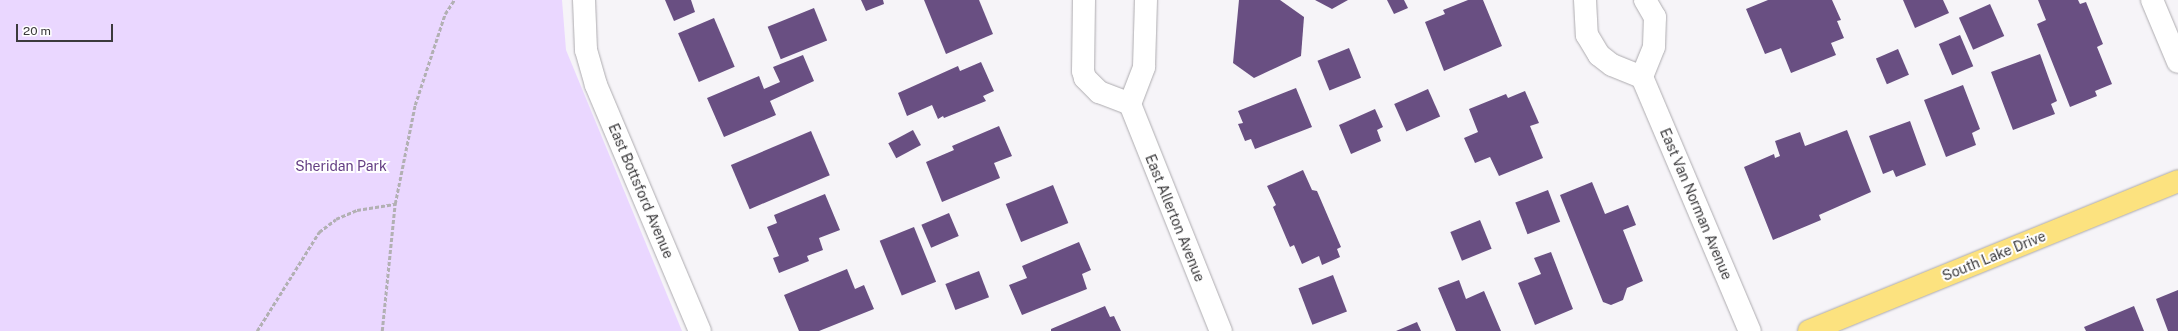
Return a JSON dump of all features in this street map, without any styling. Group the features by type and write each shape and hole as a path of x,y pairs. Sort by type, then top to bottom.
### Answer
{"main road":[{"name":"South Lake Drive","path":"1809,331 2178,181"}],"street":[{"name":"East Bottsford Avenue","path":"584,0 586,50 596,85 700,331"},
{"path":"1084,0 1083,71 1085,78 1099,92 1130,104 1144,67 1146,0"},
{"path":"1585,0 1587,35 1599,55 1612,65 1642,77 1654,47 1655,17 1645,0"},
{"path":"2152,0 2178,62"},
{"name":"East Van Norman Avenue","path":"1642,77 1750,331"},
{"name":"East Allerton Avenue","path":"1130,104 1221,331"}],"path":[{"path":"382,331 395,204 415,105 445,14 454,0"},
{"path":"257,331 319,232 336,219 357,210 395,204"}],"green space":[{"name":"Sheridan Park","path":"0,0 562,0 566,50 682,331 0,331"}],"building":[{"path":"665,0 691,0 695,12 674,21"},
{"path":"861,0 883,0 884,4 866,11"},
{"path":"924,0 979,0 993,34 946,54"},
{"path":"1239,0 1280,0 1304,17 1301,56 1254,78 1233,63"},
{"path":"1315,0 1348,0 1332,9"},
{"path":"1387,0 1404,0 1408,8 1394,14"},
{"path":"1468,0 1483,0 1502,46 1444,71 1425,22 1445,14 1443,10"},
{"path":"1768,0 1832,0 1841,20 1837,21 1844,38 1831,43 1836,55 1791,73 1781,48 1765,54 1746,9"},
{"path":"1903,0 1943,0 1949,13 1915,28"},
{"path":"2038,0 2078,0 2080,4 2086,2 2103,44 2097,47 2112,84 2095,91 2097,96 2070,107 2037,24 2046,20"},
{"path":"1990,4 2004,36 1973,50 1959,18"},
{"path":"814,8 827,40 781,59 768,27"},
{"path":"714,18 735,67 699,82 678,33"},
{"path":"1960,35 1973,66 1952,75 1939,44"},
{"path":"1349,48 1361,78 1329,90 1317,61"},
{"path":"1898,49 1909,75 1887,84 1876,58"},
{"path":"2040,54 2057,101 2051,104 2055,114 2013,130 1991,72"},
{"path":"803,55 814,81 770,101 776,115 724,137 707,98 759,76 764,89 780,82 773,67"},
{"path":"981,62 994,91 983,96 986,101 944,118 943,116 938,119 932,105 907,116 898,93 958,66 960,71"},
{"path":"1963,85 1980,129 1972,133 1976,145 1946,157 1924,100"},
{"path":"1296,88 1312,127 1255,149 1251,139 1245,141 1238,124 1243,123 1238,111"},
{"path":"1428,89 1440,116 1406,131 1394,104"},
{"path":"1525,91 1539,123 1530,126 1543,158 1499,176 1490,157 1475,163 1464,138 1478,132 1469,109 1506,94 1508,98"},
{"path":"1375,109 1383,127 1377,130 1381,141 1351,154 1339,125"},
{"path":"1910,121 1926,165 1896,177 1893,170 1883,174 1869,136"},
{"path":"999,126 1012,156 994,163 1000,178 942,202 926,162 954,150 952,146"},
{"path":"913,130 921,145 896,158 888,143"},
{"path":"1847,130 1871,192 1819,215 1821,220 1773,240 1744,167 1774,154 1775,158 1780,156 1775,141 1800,132 1805,146"},
{"path":"811,131 830,175 750,209 731,165"},
{"path":"1303,170 1312,190 1317,191 1341,247 1337,249 1340,257 1322,265 1319,256 1302,264 1294,245 1290,247 1273,207 1276,205 1267,186"},
{"path":"1592,182 1605,214 1628,205 1636,225 1623,230 1643,281 1627,288 1623,300 1611,305 1603,302 1560,195"},
{"path":"1053,185 1068,223 1021,242 1006,204"},
{"path":"1548,190 1560,222 1528,234 1515,203"},
{"path":"825,194 840,230 819,238 823,250 807,256 809,261 779,273 773,258 779,256 767,227 777,223 774,215"},
{"path":"949,213 959,236 931,248 921,225"},
{"path":"1480,220 1492,249 1462,261 1450,232"},
{"path":"914,227 936,282 902,296 880,241"},
{"path":"1079,242 1091,270 1082,274 1087,289 1022,315 1009,285 1027,278 1022,266"},
{"path":"1551,252 1573,309 1535,325 1518,283 1541,274 1534,258"},
{"path":"847,269 855,289 864,285 874,309 819,331 799,331 784,295"},
{"path":"979,271 989,297 955,310 945,284"},
{"path":"1333,275 1347,311 1312,325 1298,288"},
{"path":"1459,280 1466,299 1484,291 1501,331 1456,331 1438,288"},
{"path":"2178,290 2178,331 2168,331 2156,299"},
{"path":"1105,306 1110,317 1114,316 1121,331 1051,331 1051,329"},
{"path":"2134,306 2144,331 2086,331 2084,327"},
{"path":"1417,322 1421,331 1396,331"}]}
